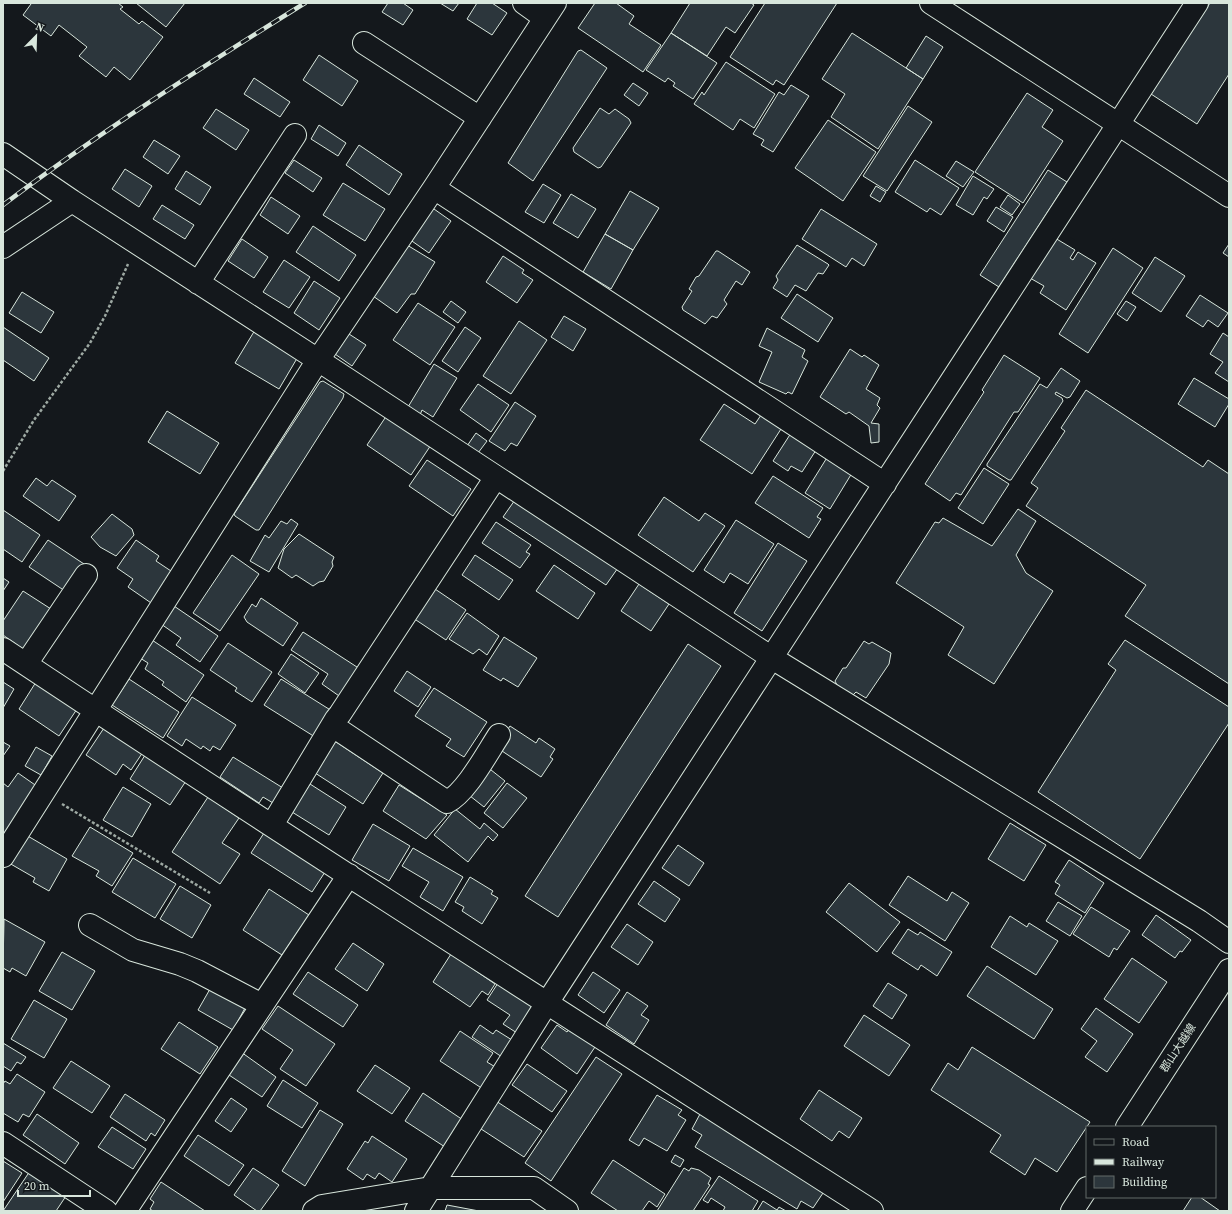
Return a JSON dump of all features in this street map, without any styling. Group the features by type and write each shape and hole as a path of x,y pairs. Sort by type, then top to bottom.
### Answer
{"street":[{"path":"3,856 318,360 434,188 550,11 524,3"},
{"path":"931,3 1229,196"},
{"path":"416,1211 547,1003 1197,3"},
{"path":"364,43 480,118"},
{"path":"198,283 295,134"},
{"path":"3,154 72,201 318,360 772,658 1192,916 1229,942"},
{"path":"434,188 885,484"},
{"path":"3,247 72,201"},
{"path":"272,825 333,726 496,477"},
{"path":"26,664 86,575"},
{"path":"3,649 547,1003 872,1211"},
{"path":"333,726 447,802 454,799 476,771 499,735"},
{"path":"125,1211 349,874"},
{"path":"90,925 133,950 180,964 197,971 262,1005"},
{"name":"郡山大越線","path":"1128,1126 1229,970"},
{"path":"3,1143 106,1211"},
{"path":"314,1211 322,1206 431,1188 534,1188 567,1211"},
{"path":"1072,1211 1086,1190"}],"path":[{"path":"3,471 34,420 90,343 105,316 138,243"},
{"path":"43,792 210,893"}],"building":[{"path":"29,3 118,3 123,7 120,9 139,24 142,21 163,37 130,80 114,67 106,77 79,56 87,47 59,25 51,36 23,15 31,4"},
{"path":"136,3 185,3 166,27"},
{"path":"388,3 403,3 413,10 403,25 382,12"},
{"path":"440,3 459,3 453,11"},
{"path":"477,3 492,3 507,13 492,35 467,19"},
{"path":"595,3 616,3 634,16 629,24 661,45 643,72 578,28"},
{"path":"690,3 751,3 754,5 735,33 726,27 707,56 671,33"},
{"path":"765,3 837,3 784,85 776,80 773,85 730,57"},
{"path":"1210,3 1229,3 1229,74 1197,124 1151,94"},
{"path":"671,33 717,63 693,99 673,86 675,83 668,78 665,82 646,70"},
{"path":"852,33 923,79 878,149 831,117 845,94 822,79"},
{"path":"926,36 943,47 923,79 906,68"},
{"path":"581,50 607,68 533,181 508,163 578,51"},
{"path":"319,55 358,81 342,106 303,80"},
{"path":"726,62 775,94 754,128 740,119 733,130 694,104 702,92 704,95"},
{"path":"254,78 290,102 280,117 244,94"},
{"path":"633,83 648,93 639,106 624,95"},
{"path":"791,85 809,96 773,152 761,145 764,140 753,134 779,92 784,95"},
{"path":"1027,93 1053,110 1042,127 1063,141 1023,203 975,172"},
{"path":"908,106 932,122 887,191 863,176"},
{"path":"600,108 609,114 615,109 629,119 631,123 601,167 598,168 574,152 573,148"},
{"path":"216,109 249,130 236,150 203,128"},
{"path":"828,120 876,152 843,201 795,168"},
{"path":"319,125 346,143 338,156 311,139"},
{"path":"154,140 180,156 168,174 143,157"},
{"path":"359,145 402,174 389,195 346,165"},
{"path":"294,160 322,178 313,192 285,173"},
{"path":"915,160 959,188 941,215 930,208 927,212 895,192"},
{"path":"956,161 974,172 963,187 946,176"},
{"path":"125,169 152,186 139,207 112,189"},
{"path":"1048,170 1067,182 999,287 980,275"},
{"path":"186,171 211,187 200,205 175,189"},
{"path":"973,176 994,189 987,199 984,197 973,215 956,205"},
{"path":"343,183 385,209 365,241 323,215"},
{"path":"543,184 561,195 544,223 525,212"},
{"path":"876,186 886,192 880,202 870,196"},
{"path":"630,191 659,208 633,250 605,234"},
{"path":"571,194 596,209 578,238 553,223"},
{"path":"1008,195 1020,204 1012,215 1000,207"},
{"path":"271,197 300,216 288,234 260,215"},
{"path":"162,205 194,225 185,239 153,219"},
{"path":"996,207 1013,217 1004,232 987,221"},
{"path":"434,209 451,221 429,253 409,239 428,210"},
{"path":"821,209 877,244 864,266 852,258 846,267 802,239"},
{"path":"313,226 356,255 339,281 296,252"},
{"path":"605,234 633,250 611,289 583,272"},
{"path":"1055,238 1075,250 1070,258 1073,260 1078,252 1096,263 1066,310 1040,293 1044,286 1030,278"},
{"path":"242,239 268,257 254,278 228,261"},
{"path":"1229,244 1229,257 1223,253"},
{"path":"407,245 435,262 415,294 411,294 397,313 373,296"},
{"path":"797,245 829,265 823,274 818,273 806,291 795,285 787,297 773,288 778,280 776,276"},
{"path":"1113,248 1143,268 1088,353 1059,334"},
{"path":"716,251 750,272 742,285 736,281 724,300 727,304 717,318 712,316 705,324 683,310 682,307 692,291 689,289 696,277 699,276"},
{"path":"503,256 524,270 522,273 533,280 517,303 486,282"},
{"path":"1155,257 1185,276 1161,312 1132,293"},
{"path":"284,260 310,277 289,308 263,292"},
{"path":"314,281 340,298 319,330 294,313"},
{"path":"22,292 54,312 41,333 9,313"},
{"path":"797,294 833,318 818,342 781,318"},
{"path":"1200,295 1228,313 1218,327 1208,320 1203,327 1186,316"},
{"path":"451,301 466,312 458,323 443,312"},
{"path":"1126,301 1136,307 1127,321 1117,314"},
{"path":"418,303 455,327 430,365 393,340"},
{"path":"564,316 586,329 573,351 551,337"},
{"path":"519,321 547,340 511,394 483,376"},
{"path":"3,327 49,358 34,381 3,360"},
{"path":"465,327 481,338 458,372 442,361"},
{"path":"767,328 805,350 802,357 808,361 792,394 788,392 786,394 759,382 772,352 759,346"},
{"path":"255,330 299,355 279,389 235,363"},
{"path":"1223,333 1229,337 1229,382 1215,373 1223,362 1210,354"},
{"path":"349,334 366,345 352,366 335,354"},
{"path":"850,349 862,357 864,355 879,365 866,389 880,398 877,405 880,408 871,423 879,424 879,442 871,443 869,426 849,412 846,414 820,397"},
{"path":"1004,355 1040,378 1018,412 1014,412 961,495 956,493 950,501 925,484 984,392 982,390"},
{"path":"434,364 457,378 433,417 422,410 420,415 408,407"},
{"path":"1061,368 1080,381 1070,397 1067,398 1056,392 1055,394 1062,398 1063,401 1011,480 1009,480 987,466 987,464 1040,384 1047,388"},
{"path":"1194,378 1229,399 1229,404 1215,427 1178,404"},
{"path":"323,381 344,394 343,398 259,530 256,530 234,514 320,382"},
{"path":"478,384 509,405 491,432 460,410"},
{"path":"1086,390 1203,467 1208,460 1229,474 1229,684 1125,616 1146,585 1026,506 1038,488 1031,483 1065,431 1061,428"},
{"path":"515,402 536,416 517,446 511,443 505,451 489,441"},
{"path":"724,404 755,424 761,415 781,429 752,474 700,440"},
{"path":"167,411 219,443 200,474 148,442"},
{"path":"387,415 431,445 411,475 367,445"},
{"path":"793,430 818,447 802,472 791,466 788,471 773,461"},
{"path":"476,433 487,441 478,453 467,446"},
{"path":"828,456 852,473 830,509 805,493"},
{"path":"427,460 471,489 453,516 409,486"},
{"path":"984,468 1009,484 983,524 958,508"},
{"path":"773,476 823,508 817,517 821,519 809,538 755,503"},
{"path":"36,478 47,486 52,480 76,496 59,521 23,496"},
{"path":"517,497 620,565 606,585 503,517"},
{"path":"664,497 699,521 705,513 725,526 693,572 638,535"},
{"path":"1018,509 1036,521 1016,555 1026,573 1053,591 994,684 948,655 964,627 896,583 935,522 939,523 943,518 992,546"},
{"path":"3,510 40,535 22,562 3,549"},
{"path":"112,514 132,529 134,535 116,556 100,547 91,537"},
{"path":"291,519 298,524 269,572 250,561 265,535 269,538 281,521 287,524"},
{"path":"736,520 774,544 748,584 730,573 724,583 704,570"},
{"path":"496,522 531,545 526,552 530,554 520,568 482,543"},
{"path":"299,534 334,557 332,562 333,566 324,581 313,586 296,575 292,578 278,568 284,549"},
{"path":"48,540 84,564 65,591 29,567"},
{"path":"136,540 159,556 156,561 174,573 154,605 128,587 133,579 117,568"},
{"path":"778,543 807,561 762,631 734,613"},
{"path":"232,555 259,574 220,631 193,613"},
{"path":"475,555 513,580 499,600 462,575"},
{"path":"554,565 595,593 578,619 536,591"},
{"path":"3,578 9,582 3,591"},
{"path":"639,584 669,604 651,631 621,611"},
{"path":"435,589 466,610 446,640 410,616"},
{"path":"23,591 51,609 23,649 3,635 3,621"},
{"path":"261,598 298,623 283,646 247,622 244,617 252,604 256,607"},
{"path":"174,606 218,636 200,662 176,645 181,638 161,624"},
{"path":"467,613 499,636 487,655 479,649 473,654 449,639"},
{"path":"303,632 360,669 342,698 322,684 328,674 291,650"},
{"path":"504,637 537,658 518,687 503,678 501,681 483,670"},
{"path":"152,640 204,675 186,702 162,685 164,682 145,669 148,663 140,658"},
{"path":"1125,640 1229,707 1229,723 1140,859 1038,792 1116,670 1108,664"},
{"path":"864,641 869,644 872,642 891,653 889,664 866,698 856,692 851,697 839,689 835,681 843,668 846,668"},
{"path":"228,643 272,672 252,702 235,691 237,688 210,670"},
{"path":"688,644 721,666 558,917 525,896"},
{"path":"291,654 319,673 305,693 278,674"},
{"path":"407,671 431,687 418,707 394,691"},
{"path":"129,679 179,712 163,738 112,705"},
{"path":"281,679 332,711 315,737 264,705"},
{"path":"3,682 14,689 3,708"},
{"path":"36,682 77,709 59,736 19,709"},
{"path":"434,688 487,722 464,757 446,746 451,739 415,716"},
{"path":"192,697 236,725 220,750 213,746 210,751 203,746 201,749 186,739 182,746 167,736"},
{"path":"510,726 536,743 539,738 555,749 550,757 553,759 541,777 496,747"},
{"path":"104,728 143,752 131,770 123,764 116,775 86,755"},
{"path":"333,740 383,773 363,804 312,771"},
{"path":"3,742 10,746 3,756"},
{"path":"36,747 52,756 41,775 25,766"},
{"path":"147,752 188,778 170,805 130,779"},
{"path":"233,757 283,788 273,803 263,797 259,803 220,777"},
{"path":"486,766 505,781 484,807 465,792"},
{"path":"18,773 38,787 3,840 3,783 8,787"},
{"path":"507,783 527,798 503,828 484,813"},
{"path":"310,784 346,807 329,835 292,812"},
{"path":"399,785 447,815 426,839 383,811"},
{"path":"123,787 151,804 132,837 103,820"},
{"path":"208,797 239,818 222,843 240,854 220,884 172,852"},
{"path":"455,809 480,829 484,823 498,835 493,841 488,836 468,862 434,835"},
{"path":"1010,823 1046,845 1024,881 988,859"},
{"path":"373,824 410,846 389,881 352,860"},
{"path":"90,827 133,853 112,886 96,876 99,871 72,856"},
{"path":"264,833 325,872 312,892 251,853"},
{"path":"26,835 67,859 49,891 33,882 35,878 9,863"},
{"path":"678,845 704,863 689,886 662,868"},
{"path":"413,848 463,877 443,911 420,897 429,882 402,866"},
{"path":"133,858 176,884 155,918 112,892"},
{"path":"1069,860 1104,883 1085,913 1055,894 1060,885 1055,882"},
{"path":"908,876 947,901 952,892 969,903 945,941 889,905"},
{"path":"470,877 493,891 491,894 498,898 482,924 462,911 464,907 455,902"},
{"path":"654,881 680,899 665,922 638,904"},
{"path":"849,883 900,922 877,952 826,912"},
{"path":"180,886 211,905 192,938 160,919"},
{"path":"269,889 309,915 282,955 243,930"},
{"path":"1058,902 1082,916 1070,936 1046,921"},
{"path":"1091,907 1130,931 1117,950 1114,948 1109,957 1073,934"},
{"path":"1156,915 1191,940 1182,952 1180,951 1175,958 1142,935"},
{"path":"1010,916 1027,927 1029,923 1058,941 1036,975 991,947"},
{"path":"4,919 45,942 26,976 12,968 10,972 3,968"},
{"path":"627,924 653,942 638,965 611,947"},
{"path":"908,929 918,935 920,932 952,952 937,976 921,965 918,970 892,953"},
{"path":"353,943 384,964 367,991 335,969"},
{"path":"62,952 95,971 72,1010 39,991"},
{"path":"451,954 495,984 488,995 482,991 470,1007 433,982"},
{"path":"1132,958 1167,982 1139,1023 1104,999"},
{"path":"987,966 1053,1009 1034,1039 967,996"},
{"path":"308,972 358,1005 343,1027 293,994"},
{"path":"593,972 620,990 604,1013 578,995"},
{"path":"498,983 534,1006 517,1033 503,1024 510,1015 487,1000"},
{"path":"888,983 907,995 892,1019 873,1006"},
{"path":"210,989 245,1008 233,1030 198,1010"},
{"path":"627,992 648,1006 641,1015 649,1020 634,1044 606,1025"},
{"path":"34,1000 67,1019 44,1058 11,1039"},
{"path":"278,1006 335,1044 306,1086 280,1069 293,1050 262,1029"},
{"path":"1096,1008 1133,1034 1107,1072 1085,1057 1097,1041 1081,1029"},
{"path":"864,1015 910,1045 889,1076 844,1046"},
{"path":"179,1022 218,1047 200,1074 161,1049"},
{"path":"480,1025 493,1034 496,1030 512,1040 502,1057 472,1037"},
{"path":"557,1025 567,1032 569,1029 595,1047 577,1074 541,1048"},
{"path":"460,1031 493,1053 487,1062 497,1068 483,1089 440,1061"},
{"path":"3,1043 26,1057 21,1064 17,1062 11,1071 3,1066"},
{"path":"972,1047 1090,1122 1057,1172 1035,1158 1025,1175 990,1152 1001,1135 931,1090 948,1063 958,1070"},
{"path":"241,1052 276,1077 262,1097 226,1073"},
{"path":"596,1057 622,1074 551,1181 525,1163"},
{"path":"71,1061 110,1086 92,1113 53,1088"},
{"path":"527,1064 567,1091 552,1112 512,1085"},
{"path":"375,1065 410,1088 392,1114 357,1091"},
{"path":"17,1074 45,1092 29,1117 23,1114 18,1122 3,1113 3,1084 5,1081 10,1084"},
{"path":"283,1080 318,1103 302,1128 267,1106"},
{"path":"819,1090 862,1118 849,1138 839,1131 832,1141 800,1119"},
{"path":"423,1093 463,1120 445,1147 405,1121"},
{"path":"125,1094 165,1120 155,1136 151,1133 146,1141 110,1117"},
{"path":"657,1095 682,1110 678,1115 686,1120 667,1151 644,1138 639,1146 629,1140"},
{"path":"231,1098 247,1109 231,1132 215,1121"},
{"path":"496,1101 542,1131 524,1157 478,1127"},
{"path":"320,1110 343,1124 305,1186 282,1171"},
{"path":"37,1114 79,1143 65,1164 23,1135"},
{"path":"700,1114 825,1190 813,1208 801,1201 797,1209 695,1147 702,1135 692,1129"},
{"path":"112,1127 146,1149 133,1169 98,1147"},
{"path":"198,1135 244,1165 229,1186 184,1156"},
{"path":"372,1136 407,1159 392,1182 379,1173 375,1179 367,1174 363,1180 347,1169 365,1141 368,1143"},
{"path":"675,1155 684,1160 680,1167 671,1162"},
{"path":"613,1160 665,1194 657,1207 649,1201 642,1211 618,1211 591,1193"},
{"path":"3,1161 22,1173 3,1202"},
{"path":"253,1168 279,1185 260,1211 257,1211 234,1195"},
{"path":"684,1168 689,1171 691,1168 699,1170 711,1178 708,1184 710,1185 693,1211 657,1211"},
{"path":"30,1171 66,1196 56,1211 3,1211"},
{"path":"719,1176 758,1201 752,1211 723,1211 725,1207 711,1198 708,1203 703,1200"},
{"path":"161,1182 205,1211 153,1211 150,1209 154,1202 150,1199"},
{"path":"1191,1198 1201,1198 1220,1211 1183,1211"},
{"path":"763,1201 777,1210 779,1207 786,1211 757,1211"},
{"path":"447,1205 479,1211 445,1211"}],"railway":[{"path":"3,205 114,126 228,51 305,3"}]}
